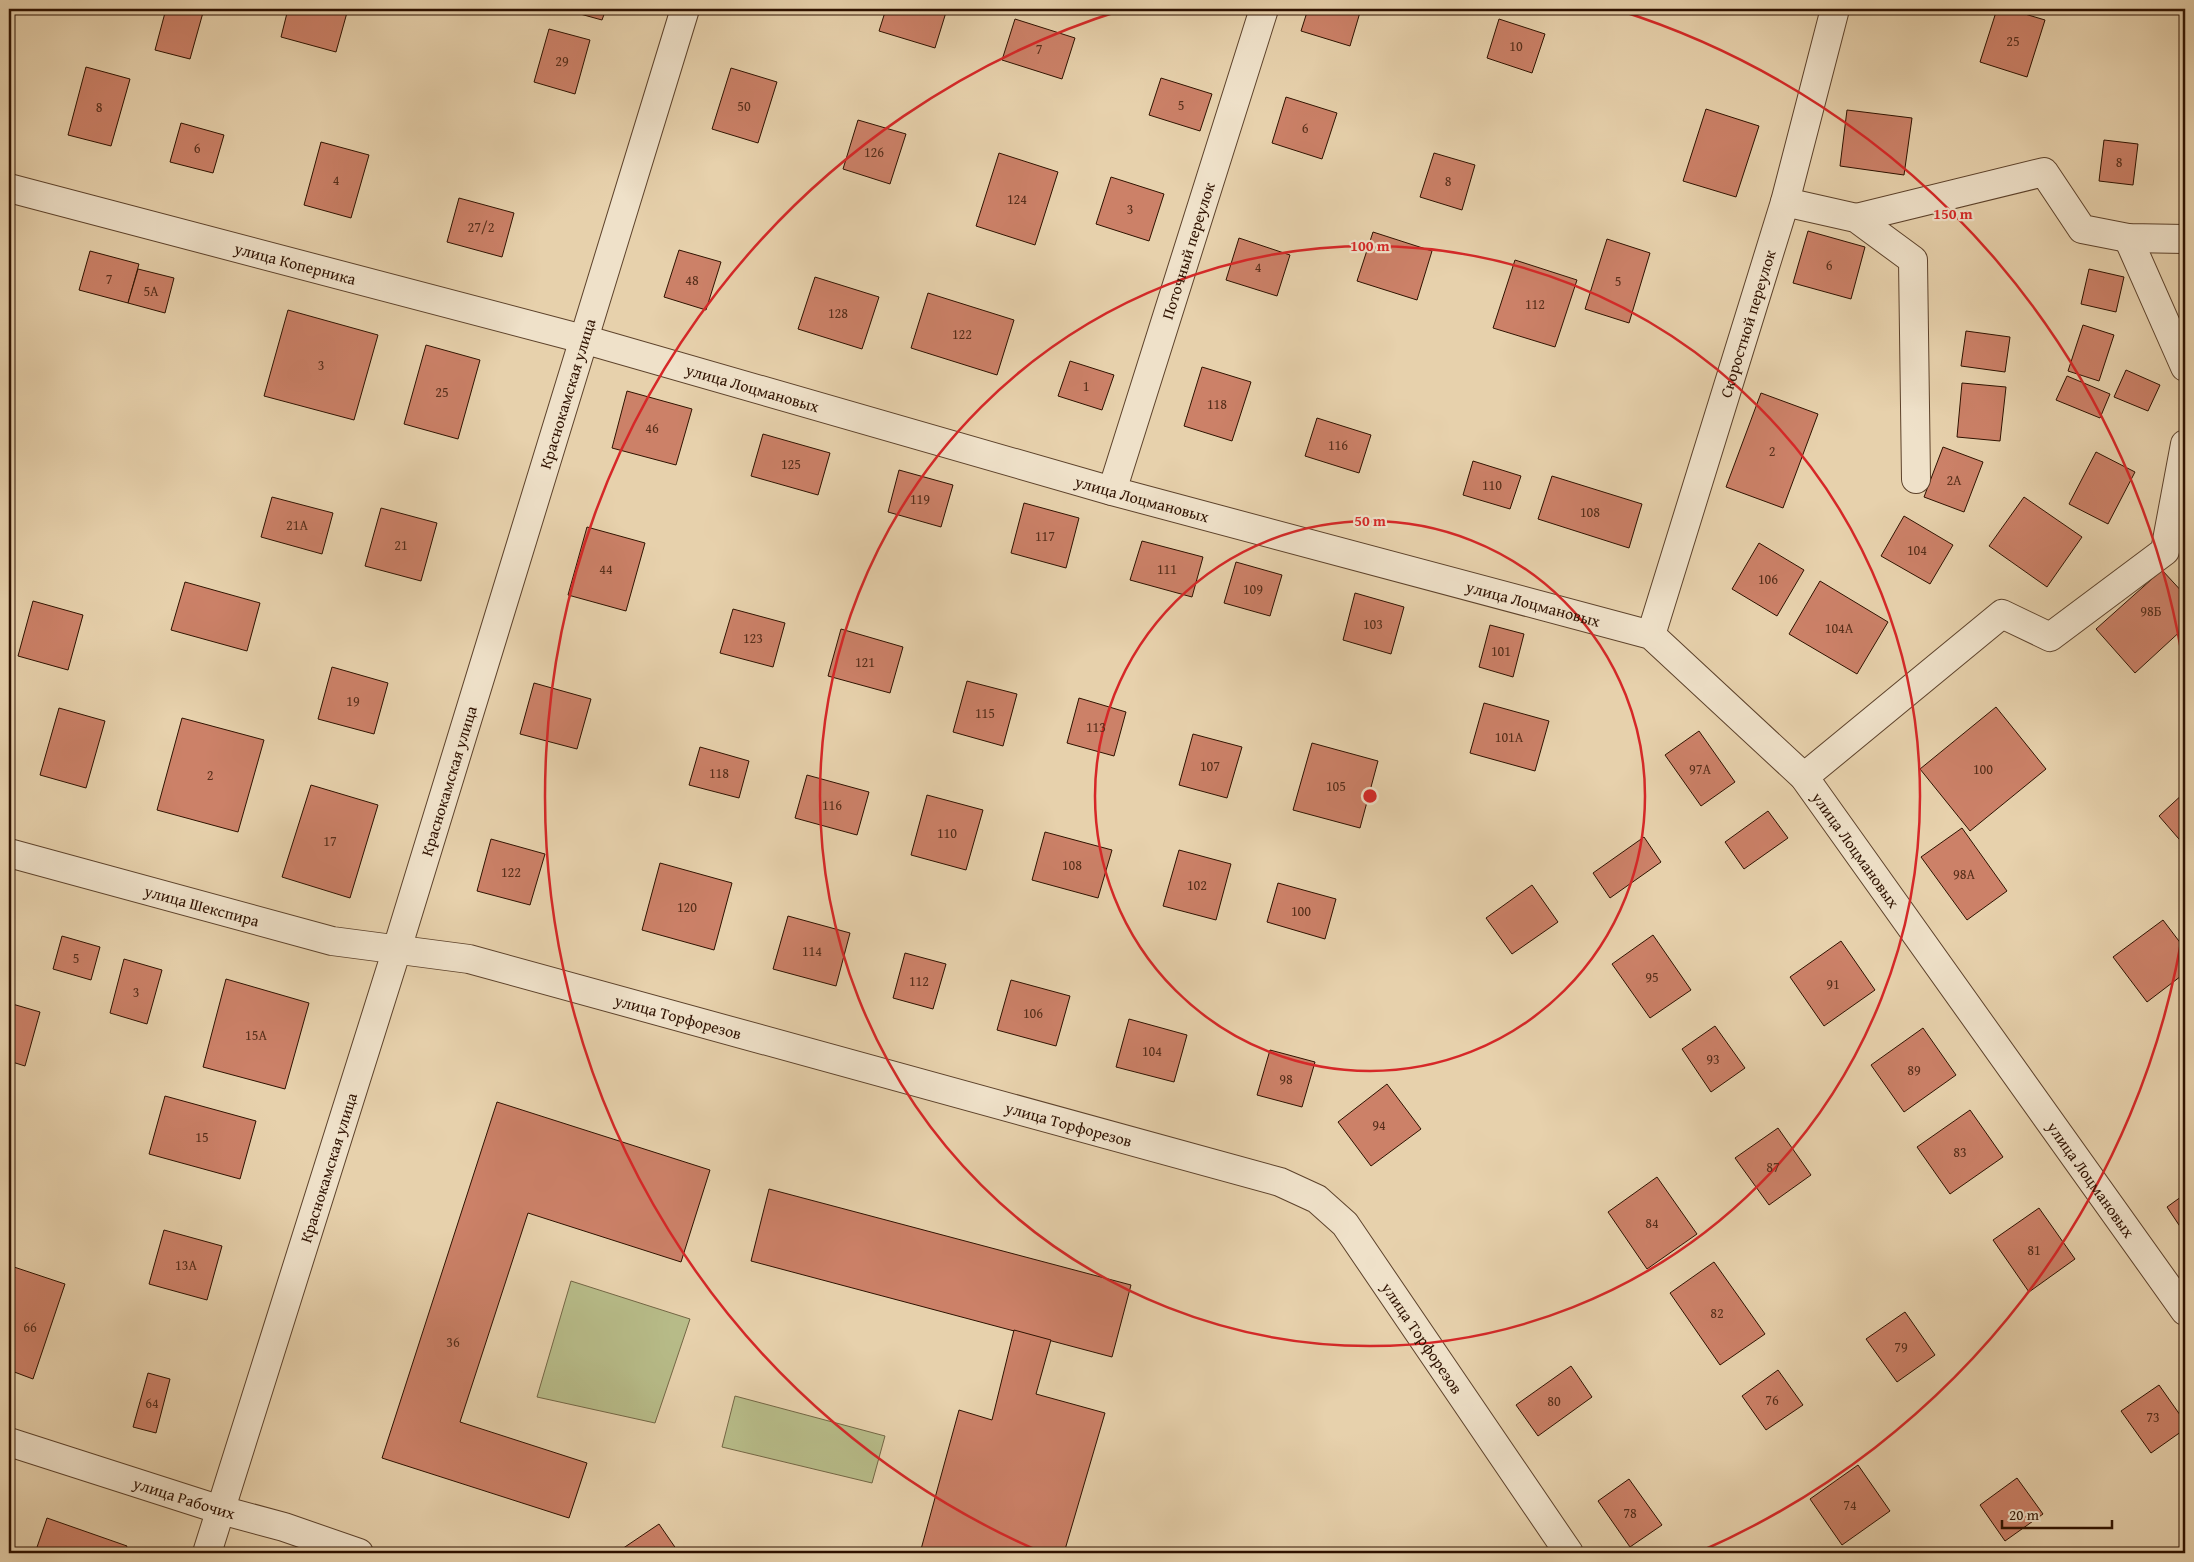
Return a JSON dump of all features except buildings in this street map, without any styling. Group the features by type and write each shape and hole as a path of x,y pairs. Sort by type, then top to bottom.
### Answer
{"street":[{"name":"Краснокамская улица","path":"207,1553 397,950 685,9"},
{"name":"Поточный переулок","path":"1112,491 1264,9"},
{"name":"Скоростной переулок","path":"1652,635 1785,202 1834,9"},
{"path":"1856,218 2044,172 2082,229 2128,238 2185,239"},
{"name":"улица Коперника","path":"9,188 583,338"},
{"path":"1785,202 1856,218 1914,260 1916,479"},
{"path":"2128,238 2185,367"},
{"name":"улица Лоцмановых","path":"583,338 1112,491 1652,635 1804,777 2185,1311"},
{"path":"1804,777 2002,614 2050,636 2165,551 2185,444"},
{"name":"улица Шекспира","path":"9,853 332,941 397,950"},
{"name":"улица Торфорезов","path":"397,950 469,959 1280,1182 1317,1199 1345,1224 1569,1553"},
{"name":"улица Рабочих","path":"9,1442 221,1510 284,1526 359,1553"}],"green space":[{"path":"571,1281 690,1319 655,1423 537,1397"},
{"path":"735,1396 885,1436 872,1483 722,1447"}]}
